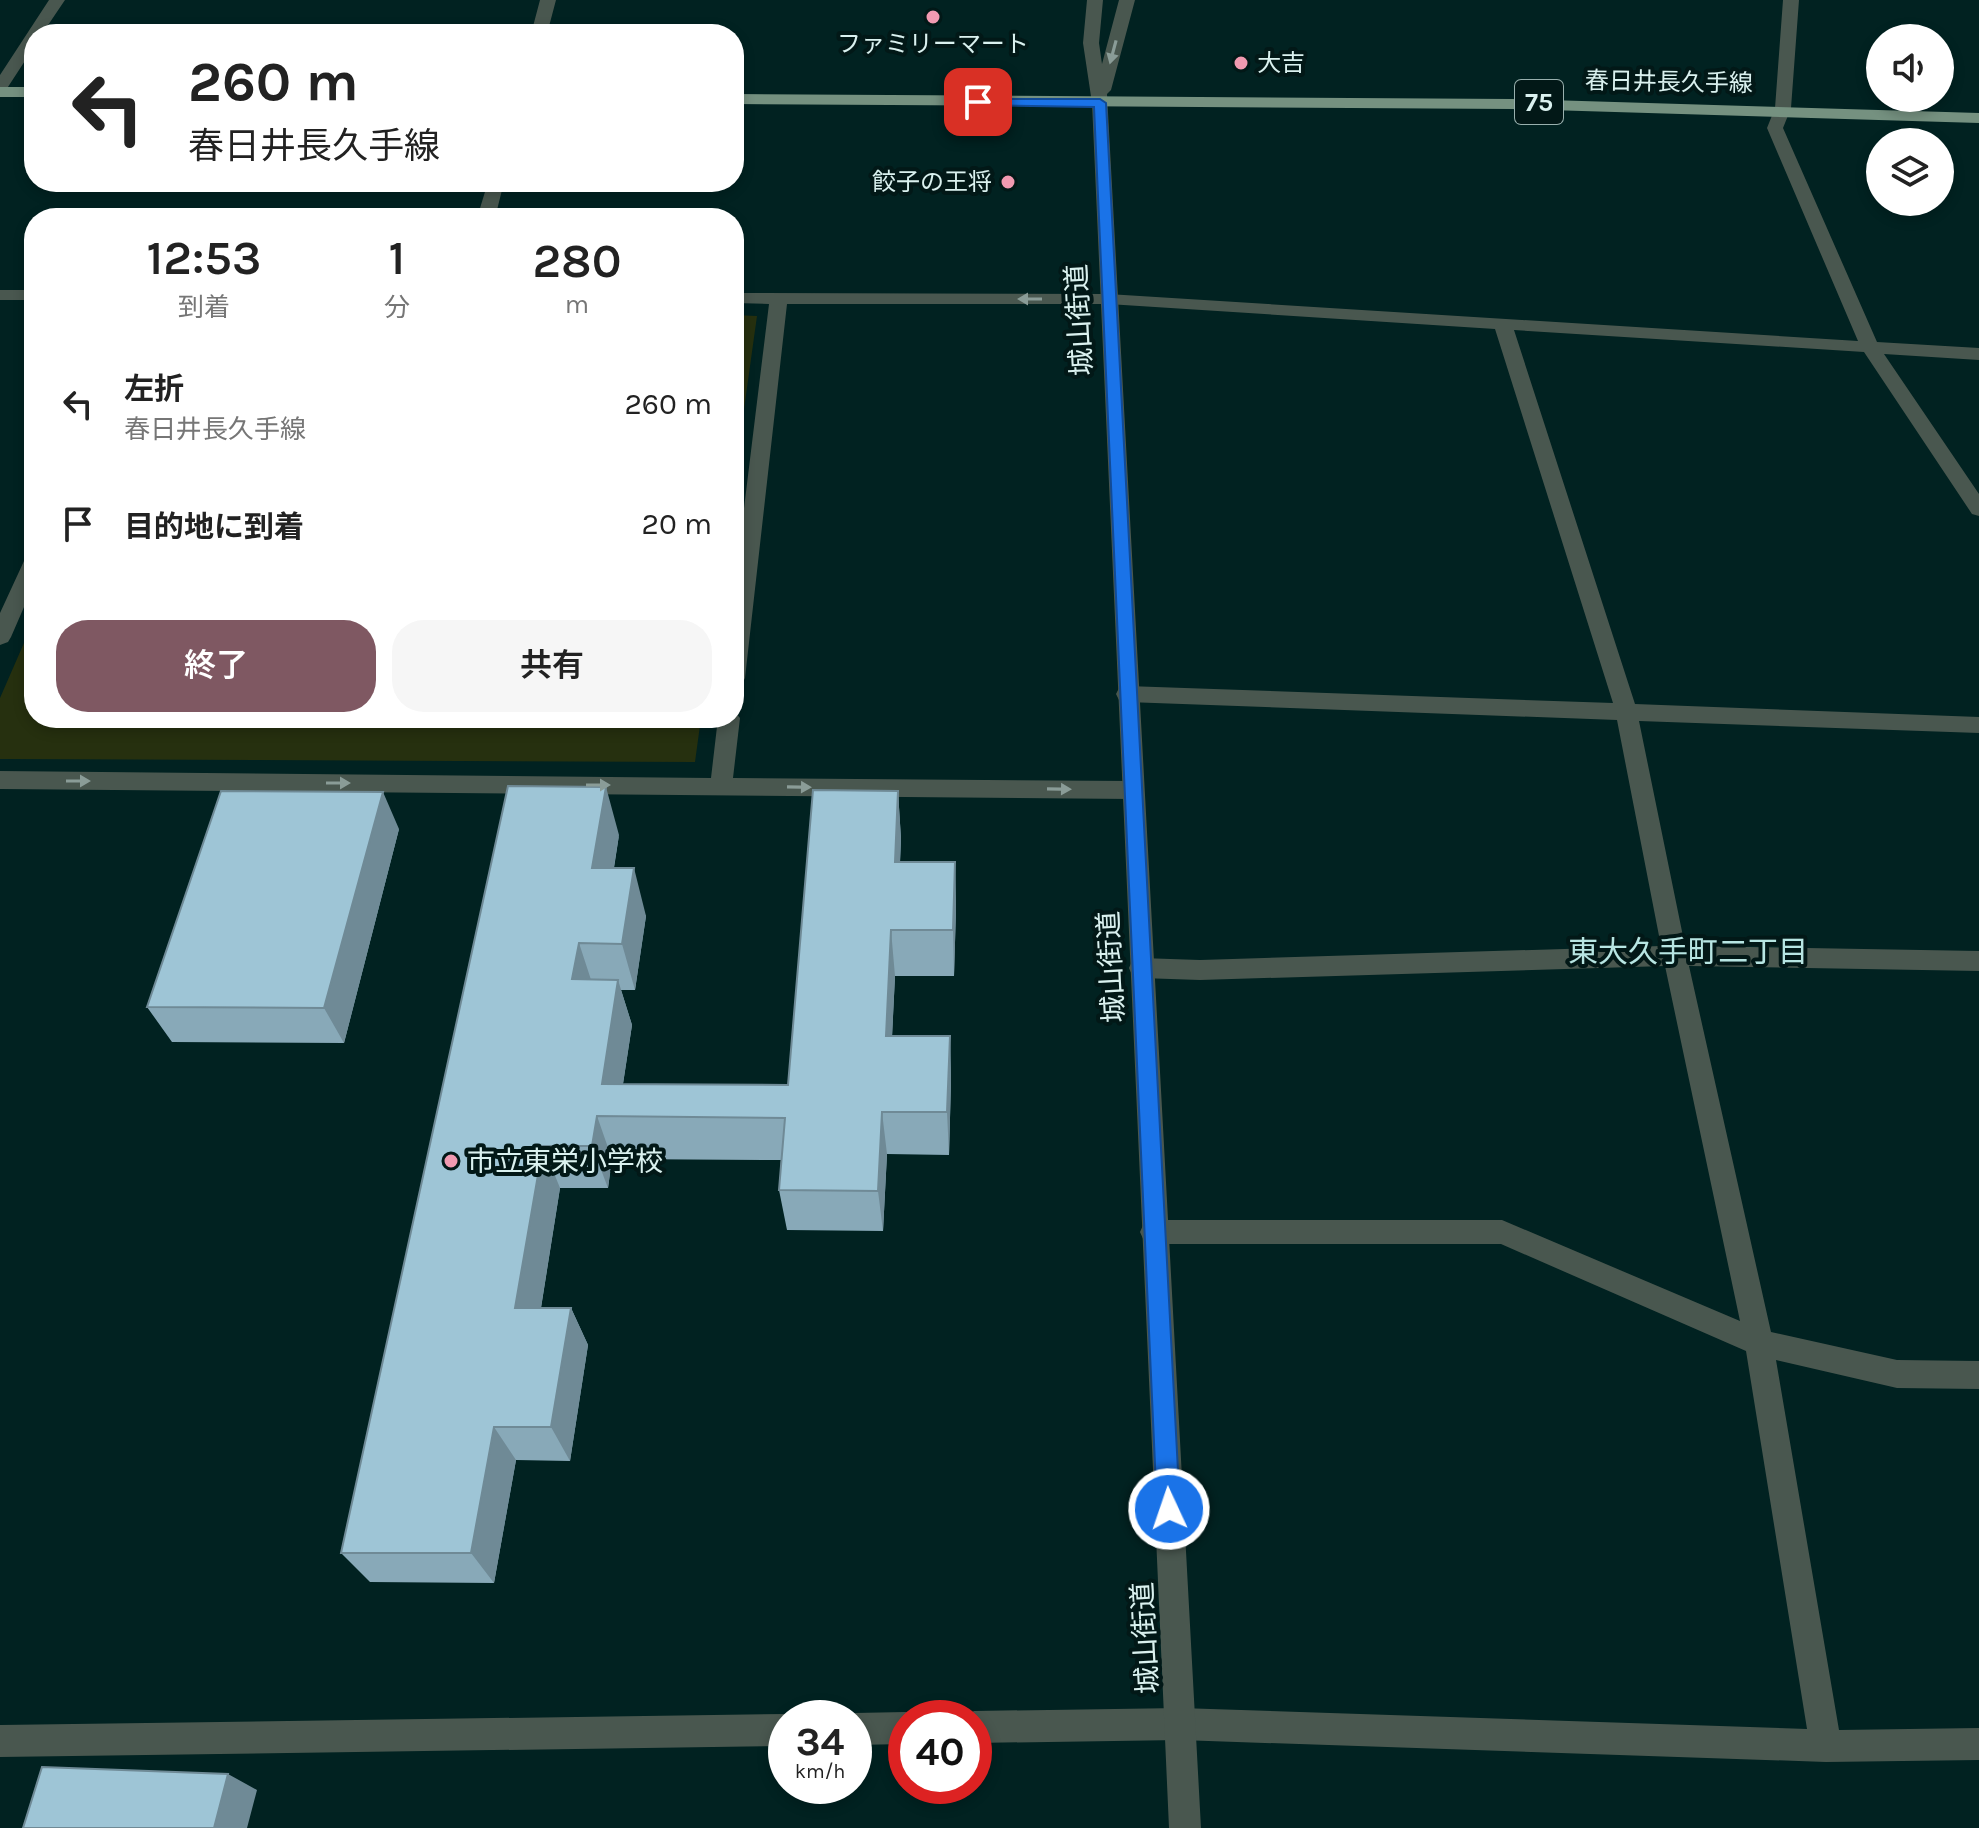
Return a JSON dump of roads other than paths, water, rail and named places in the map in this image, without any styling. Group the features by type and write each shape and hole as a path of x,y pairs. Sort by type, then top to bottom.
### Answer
{"main road":[{"path":"0,89 24,91"},
{"name":"春日井長久手線","path":"744,99 1100,103 1520,102 1783,108 1979,118"}],"street":[{"path":"41,24 57,0"},
{"path":"542,24 548,0"},
{"name":"城山街道","path":"1095,0 1091,43 1100,103 1185,1828"},
{"name":"城山街道","path":"1100,103 1127,0"},
{"path":"1791,0 1783,108 1775,128 1871,349 1979,509"},
{"path":"0,89 24,50"},
{"path":"0,295 24,295"},
{"path":"744,298 1108,299 1979,354"},
{"path":"744,594 779,298"},
{"path":"1503,324 1626,711 1675,956 1759,1343 1826,1746"},
{"path":"0,637 24,583"},
{"path":"1127,694 1979,725"},
{"path":"721,786 728,728"},
{"path":"0,780 1132,790"},
{"path":"1141,968 1200,970 1675,956 1979,961"},
{"path":"1154,1232 1502,1232 1759,1343 1897,1374 1979,1375"},
{"path":"992,1727 1180,1724 1826,1746 1979,1744"},
{"path":"0,1741 768,1730"}],"place":[{"name":"ファミリーマート","path":"933,17"},
{"name":"大吉","path":"1241,63"},
{"name":"餃子の王将","path":"1008,182"},
{"name":"市立東栄小学校","path":"451,1161"}],"district":[{"name":"東大久手町二丁目","path":"1688,952"}]}
